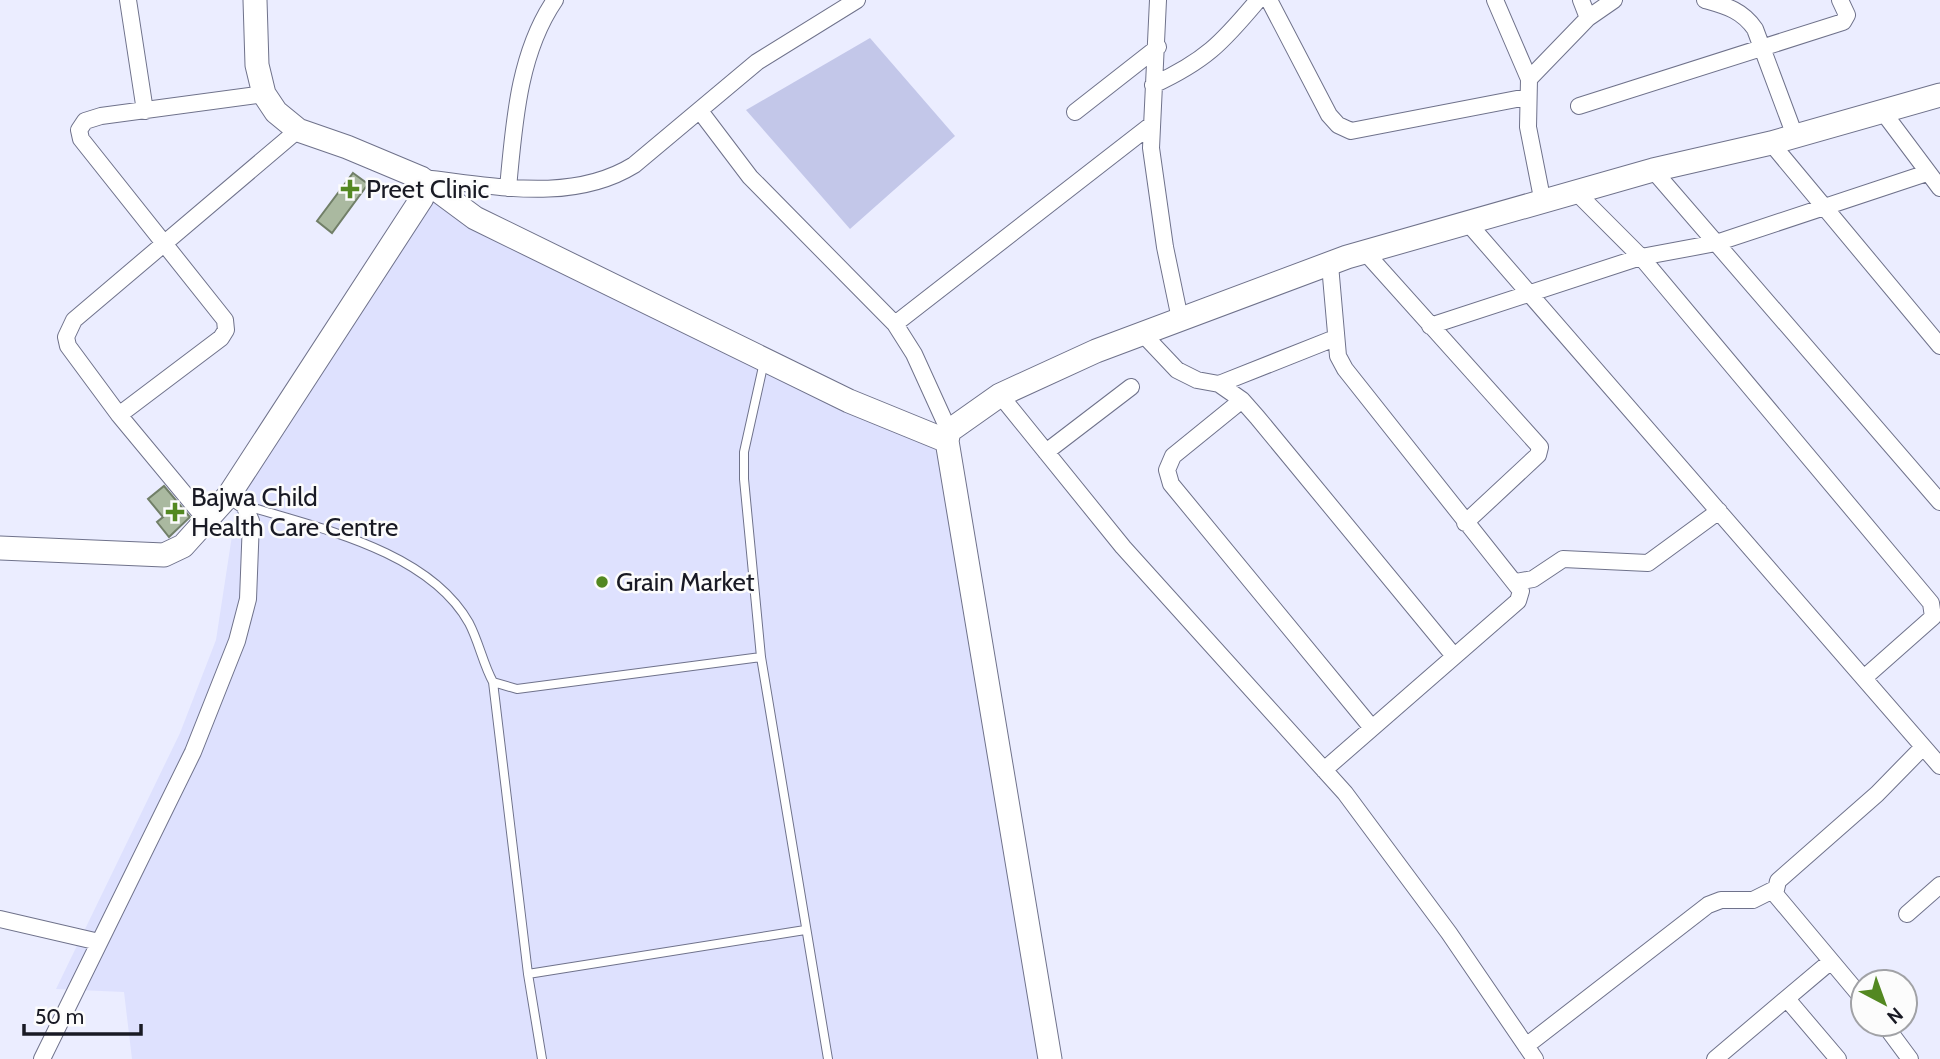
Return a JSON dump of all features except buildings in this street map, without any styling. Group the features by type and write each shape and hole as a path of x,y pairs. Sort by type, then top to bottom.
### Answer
{"street":[{"path":"128,0 145,111"},
{"path":"255,0 257,65 264,94 276,112 298,130 348,147 421,178 475,218 849,401 948,436"},
{"path":"508,188 515,120 526,64 543,18 555,0"},
{"path":"421,178 529,190 596,182 615,176 700,111 757,62 857,0"},
{"path":"1158,0 1158,47 1153,85 1151,148 1165,247 1180,319"},
{"path":"1153,85 1203,59 1220,45 1258,0"},
{"path":"1269,0 1329,115 1338,125 1351,131 1527,97"},
{"path":"1495,0 1529,79 1528,127 1543,203"},
{"path":"1581,0 1588,18"},
{"path":"1529,79 1588,18 1614,0"},
{"path":"1705,0 1735,9 1747,17 1755,29 1795,136"},
{"path":"1579,106 1843,22 1847,15 1840,0"},
{"path":"1075,112 1158,47"},
{"path":"119,415 221,338 226,330 225,320 81,139 79,130 85,121 101,116 264,94"},
{"path":"948,436 1000,395 1096,351 1365,252 1653,170 1771,143 1940,95"},
{"path":"700,111 750,177 895,324 914,354 948,436 1050,1059"},
{"path":"1883,112 1940,188"},
{"path":"895,324 1151,125"},
{"path":"207,521 119,415 68,346 66,337 74,320 298,130"},
{"path":"1771,143 1940,346"},
{"path":"1653,170 1940,502"},
{"path":"1430,326 1641,257 1716,243 1927,173"},
{"path":"0,548 164,555 183,546 207,521 236,500 422,198 421,178"},
{"path":"1576,192 1641,257 1931,603 1933,617 1864,678"},
{"path":"1468,223 1940,766"},
{"path":"1365,252 1540,447 1538,455 1465,523"},
{"path":"1324,770 1518,601 1521,591 1345,369 1338,356 1335,338 1330,265"},
{"path":"1142,333 1177,370 1197,380 1219,384 1242,401 1454,656"},
{"path":"1219,384 1335,338"},
{"path":"1046,452 1131,387"},
{"path":"1000,395 1123,547 1324,770 1386,845 1530,1053 1708,905 1721,900 1754,900 1775,889"},
{"path":"1242,401 1173,456 1167,470 1171,484 1372,728"},
{"path":"42,1059 193,752 237,641 248,599 252,549 251,521 236,500"},
{"path":"1516,582 1533,579 1563,559 1648,563 1719,511"},
{"path":"1849,982 1815,946 1775,894 1775,889 1778,881 1877,794 1923,747"},
{"path":"1907,914 1940,885"},
{"path":"0,919 99,942"},
{"path":"1715,1059 1831,961"},
{"path":"1787,999 1838,1059"},
{"path":"1894,1038 1910,1059"}],"lane":[{"path":"764,359 744,452 744,480 761,657 828,1059"},
{"path":"236,500 325,528 414,569 437,585 468,622 494,682 528,974 542,1059"},
{"path":"494,682 517,689 761,657"},
{"path":"528,974 805,930"}],"shaded area":[{"path":"870,38 955,136 850,229 746,110"},
{"name":"Grain Market","path":"432,199 950,444 1051,1059 132,1059 124,992 56,989 180,733 216,640 239,490"}],"place":[{"name":"Preet Clinic","path":"350,189"},
{"name":"Bajwa Child Health Care Centre","path":"175,512"},
{"name":"Grain Market","path":"602,582"}]}
